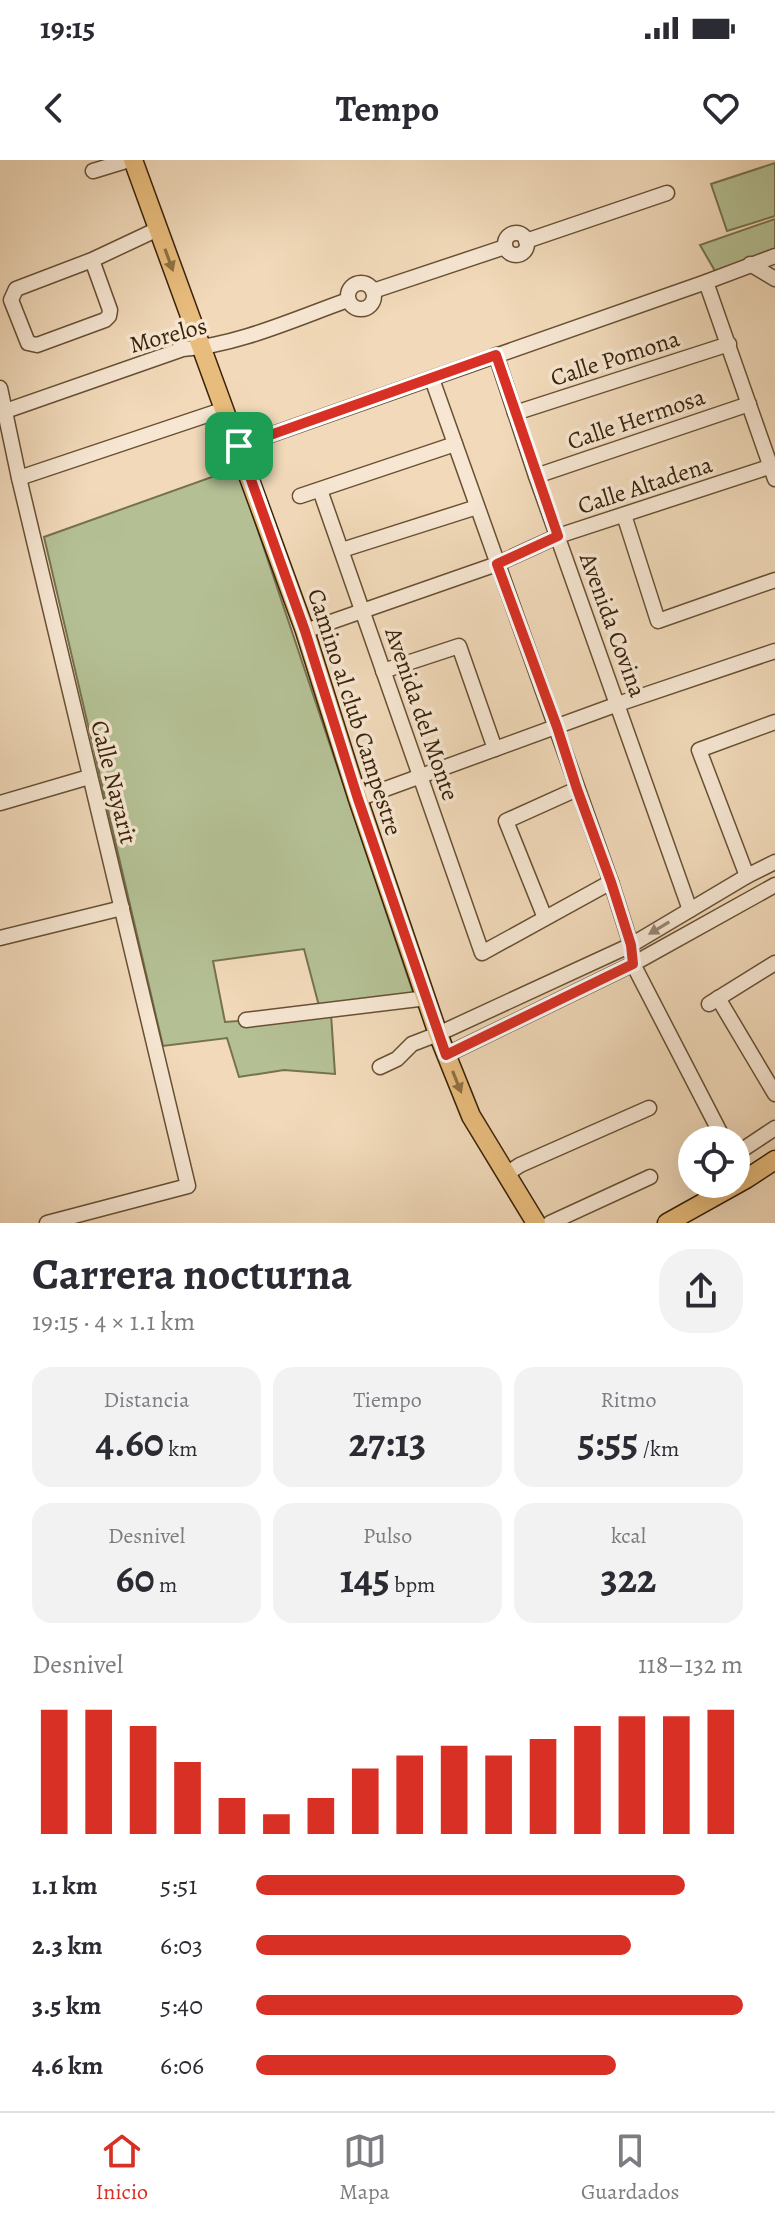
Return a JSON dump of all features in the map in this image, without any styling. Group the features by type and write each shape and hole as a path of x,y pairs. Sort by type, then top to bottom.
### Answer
{"main road":[{"name":"Camino al club Campestre","path":"131,160 305,631 358,799 446,1055 471,1116 536,1223"},
{"path":"750,1181 775,1160"},
{"path":"750,1182 775,1171"},
{"path":"667,1223 718,1198"},
{"path":"685,1223 724,1198"}],"street":[{"path":"93,171 131,160"},
{"name":"Morelos","path":"3,412 183,349 232,340 348,300 348,291 354,284 367,284 373,291 505,247 505,240 511,234 522,235 526,241 667,193"},
{"path":"92,260 110,310 109,316 34,346 26,341 11,300 13,292 158,229"},
{"path":"239,446 775,256"},
{"path":"750,264 775,279"},
{"path":"706,282 774,470"},
{"name":"Calle Pomona","path":"515,413 729,344"},
{"name":"Avenida Covina","path":"496,355 690,910"},
{"path":"432,379 611,882 631,945 633,964 717,1126"},
{"name":"Calle Nayarit","path":"0,388 3,412 188,1186 69,1220"},
{"name":"Calle Hermosa","path":"536,476 749,404"},
{"path":"19,478 225,409"},
{"path":"300,496 455,444"},
{"name":"Calle Altadena","path":"305,631 497,564 558,536 774,470"},
{"name":"Avenida del Monte","path":"320,490 482,953 545,918"},
{"path":"342,550 477,507"},
{"path":"624,515 658,621 775,580"},
{"path":"383,671 459,646 495,749"},
{"path":"358,799 618,704 775,651"},
{"path":"747,876 699,750 775,722"},
{"path":"0,803 89,777"},
{"path":"577,789 506,821 545,918 611,882"},
{"path":"380,1067 397,1059 412,1044 631,945 775,862"},
{"path":"446,1055 633,964 775,885"},
{"path":"0,938 122,908"},
{"path":"774,966 714,1001 775,1094"},
{"path":"246,1020 427,998"},
{"path":"506,1174 649,1108"},
{"path":"750,1145 775,1128"},
{"path":"550,1223 650,1177"},
{"path":"47,1223 69,1220"}],"green space":[{"path":"775,163 775,216 727,231 711,184"},
{"path":"775,219 775,251 715,271 700,245"},
{"path":"237,468 414,995 319,1006 304,949 213,961 225,1022 331,1014 335,1074 284,1070 239,1077 227,1038 163,1046 44,537"}],"route":[{"path":"496,355 558,536 497,564 611,882 631,945 633,964 446,1055 358,799 305,631 239,446 496,355"}]}
